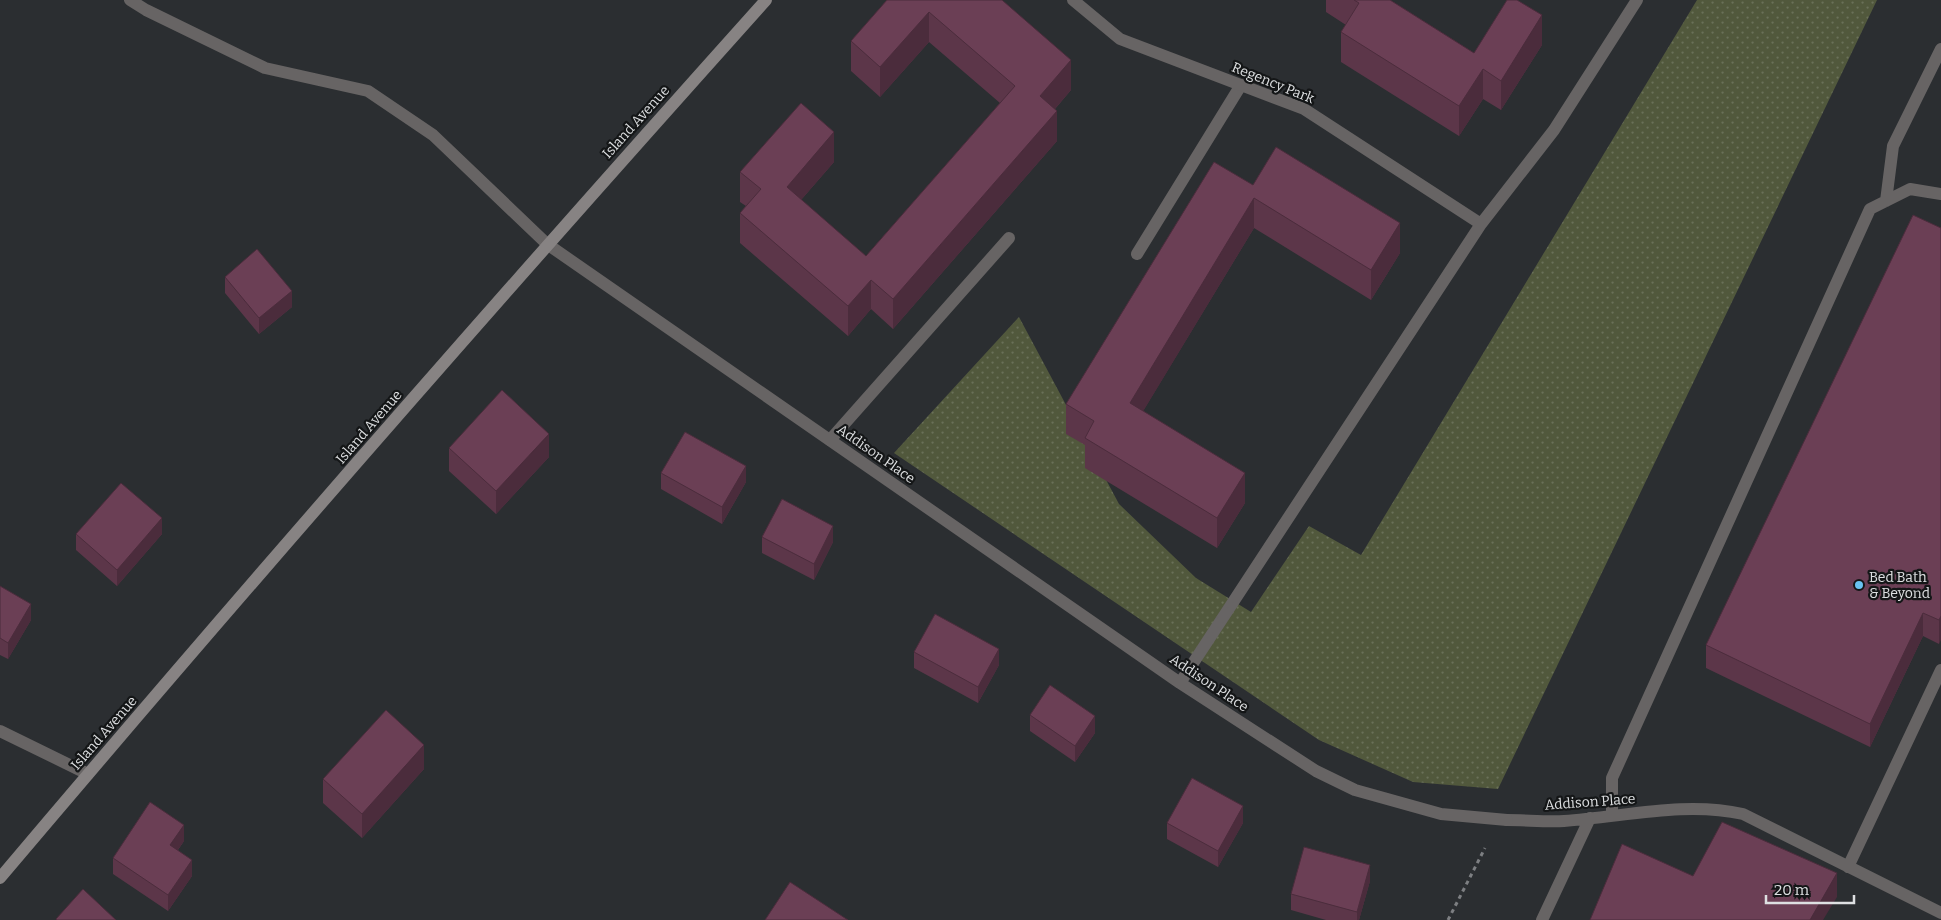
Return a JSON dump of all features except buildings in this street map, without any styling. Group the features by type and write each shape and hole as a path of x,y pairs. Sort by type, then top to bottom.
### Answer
{"street":[{"name":"Addison Place","path":"130,0 146,10 265,68 368,90 432,134 547,244 1180,683 1316,771 1355,790 1441,814 1507,820 1563,821 1695,808 1720,809 1743,814 1941,913"},
{"name":"Island Avenue","path":"0,878 547,244 766,0"},
{"name":"Regency Park","path":"1072,0 1120,38 1304,109 1481,224"},
{"path":"1180,683 1481,224 1554,130 1637,0"},
{"path":"1886,201 1893,146 1941,49"},
{"path":"1137,254 1241,85"},
{"path":"1612,816 1612,778 1870,209 1910,190 1941,194"},
{"path":"830,440 1009,238"},
{"path":"1848,867 1941,670"},
{"path":"0,731 88,774"},
{"path":"1542,920 1590,818"}],"path":[{"path":"1448,920 1485,848"}],"green space":[{"path":"1697,0 1877,0 1498,789 1413,782 1319,740 894,453 1019,317 1119,504 1196,578 1251,612 1309,526 1361,555"}],"place":[{"name":"Bed Bath & Beyond","path":"1859,585"}]}
